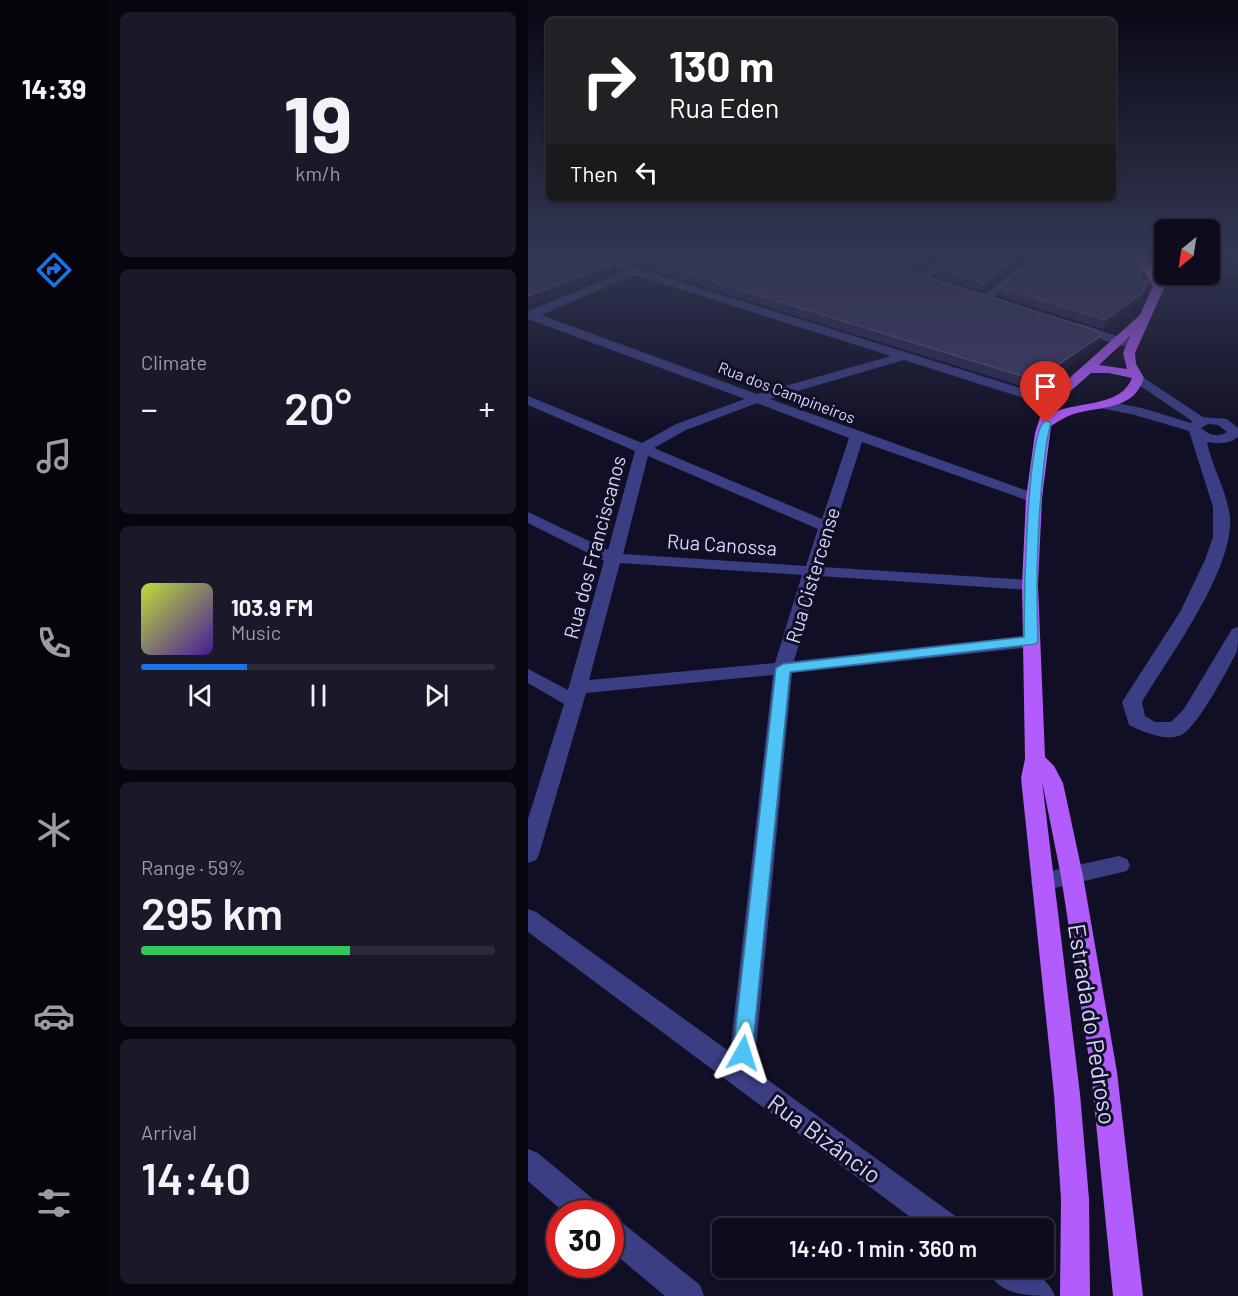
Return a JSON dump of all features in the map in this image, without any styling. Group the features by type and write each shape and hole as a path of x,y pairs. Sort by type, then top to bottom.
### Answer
{"main road":[{"path":"1052,402 1146,316"},
{"path":"1046,423 1062,414 1098,406 1129,395 1137,385 1137,377 1130,364 1129,353 1146,316"},
{"path":"1088,369 1109,369 1137,377"},
{"path":"1052,402 1098,406"},
{"name":"Estrada do Pedroso","path":"1052,402 1042,434 1035,498 1030,585 1035,759 1031,778 1068,1104 1075,1199 1075,1296"},
{"name":"Estrada do Pedroso","path":"1035,759 1047,771 1053,783 1072,876 1104,1072 1128,1296"}],"street":[{"path":"773,314 1052,402"},
{"name":"Rua dos Campineiros","path":"529,315 857,436 1035,498"},
{"path":"1063,322 1132,345"},
{"name":"Rua dos Franciscanos","path":"528,854 576,695 643,449 681,427 759,398 904,356"},
{"path":"1137,377 1198,427 1217,439 1234,434"},
{"path":"528,400 826,527"},
{"path":"1098,406 1137,411 1198,427 1238,412"},
{"path":"1218,421 1232,427 1238,451"},
{"path":"1198,427 1201,455 1218,500 1222,519 1221,538 1216,558 1205,581 1132,702 1136,720 1152,729 1176,729 1191,714 1236,641"},
{"name":"Rua Cistercense","path":"740,1075 783,668 826,527 857,436"},
{"name":"Rua Canossa","path":"528,517 612,558 1030,585"},
{"path":"528,675 576,695 783,668 1031,641"},
{"path":"1042,882 1119,865"},
{"name":"Rua Bizâncio","path":"528,919 934,1218"},
{"path":"528,1163 572,1200"},
{"path":"624,1243 689,1296"},
{"path":"1015,1278 1040,1296"}],"building":[{"path":"822,314 1046,314 1095,330 1101,336 1035,380"},
{"path":"1087,314 1113,314 1105,320"}],"route":[{"path":"743,1053 783,668 1031,641 1030,585 1035,498 1042,434 1046,423"}]}
